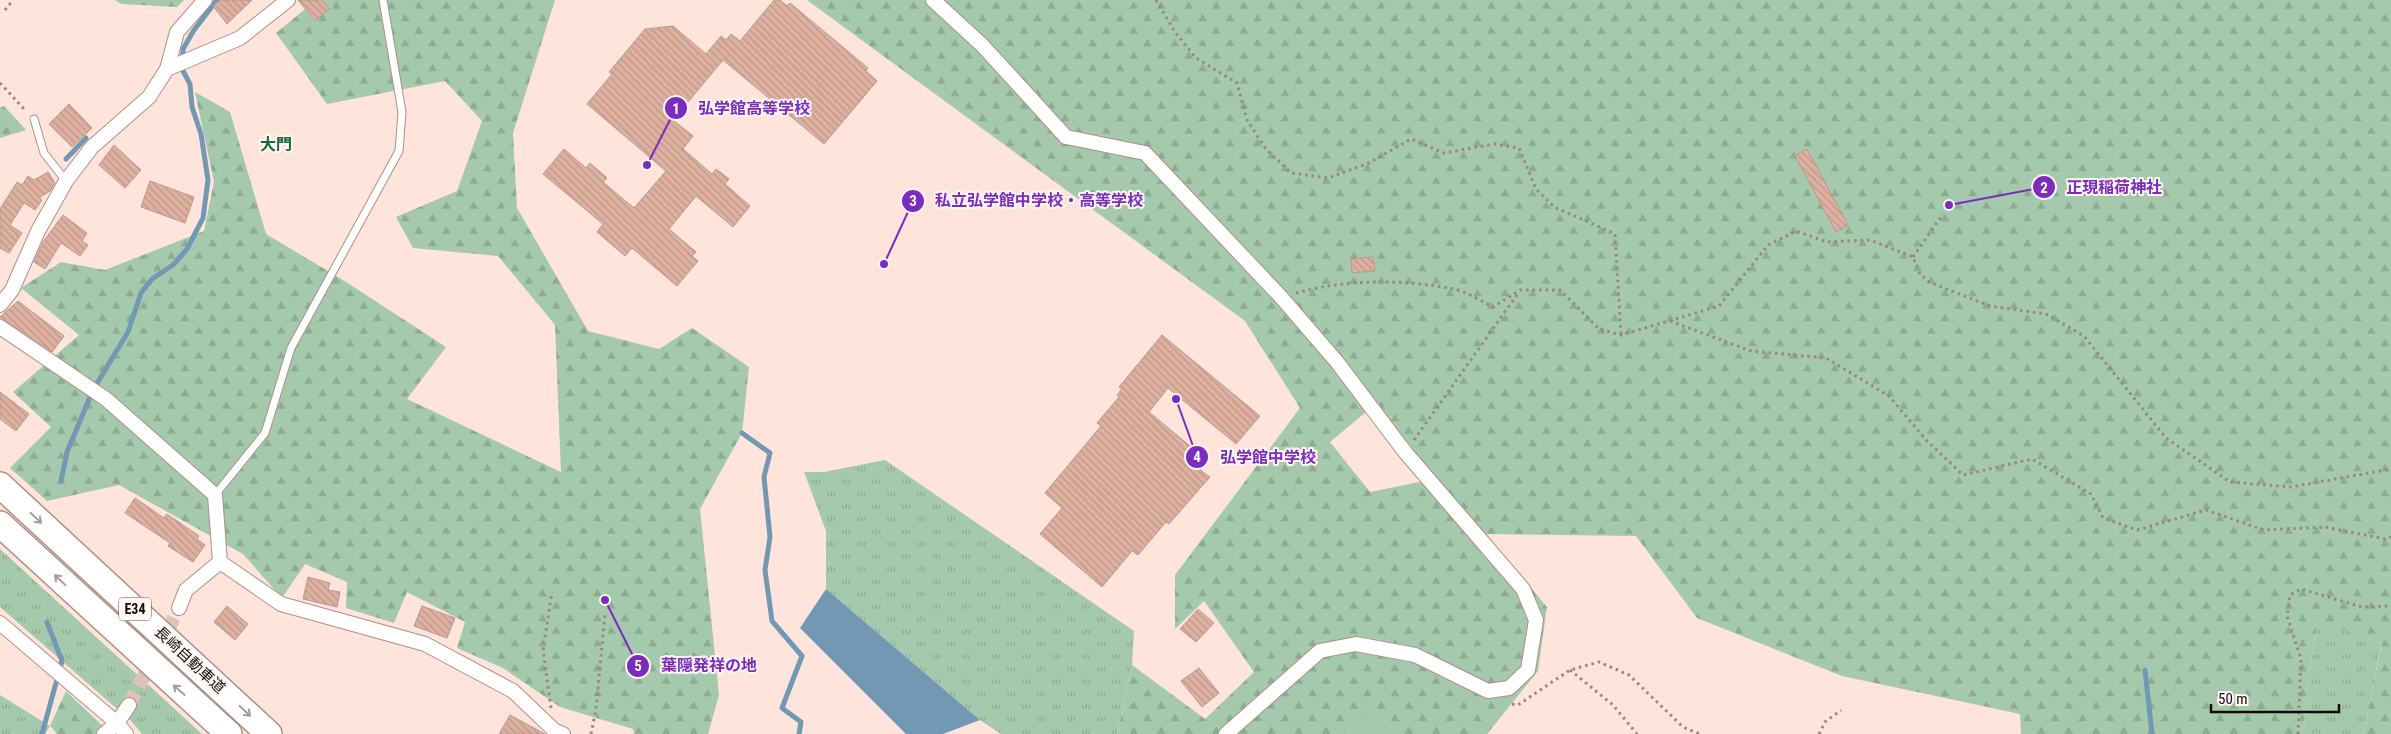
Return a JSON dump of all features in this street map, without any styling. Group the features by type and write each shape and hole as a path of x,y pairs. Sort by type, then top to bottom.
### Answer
{"highway":[{"name":"長崎自動車道","path":"0,485 269,734"},
{"name":"長崎自動車道","path":"0,524 229,734"}],"street":[{"path":"0,305 12,290 38,231 66,181 92,147 149,97 171,67 177,32 205,0"},
{"path":"171,67 240,38 288,0"},
{"path":"933,0 982,45 1066,136 1145,153 1281,297 1337,362 1405,452 1523,589 1536,620 1528,670 1509,688 1488,691 1415,655 1356,644 1320,651 1226,734"},
{"path":"0,327 106,399 215,495 220,562"},
{"path":"178,608 186,590 220,562"},
{"path":"220,562 281,604 425,644 512,691 559,732"},
{"path":"0,623 122,729"},
{"path":"122,729 129,706"},
{"path":"104,734 122,729"}],"lane":[{"path":"215,495 264,433 291,348 398,151 402,112 384,18 383,0"},
{"path":"34,119 44,153 66,181"}],"path":[{"path":"5,10 13,0"},
{"path":"1156,0 1175,32 1196,58 1236,83 1248,120 1266,149 1291,173 1328,178 1369,163 1411,139 1444,153 1494,144 1519,148 1536,189 1554,208 1615,234 1621,335"},
{"path":"0,83 34,119"},
{"path":"1913,257 1944,214"},
{"path":"1281,297 1313,288 1375,281 1456,290 1493,307 1520,290 1560,290 1599,329 1621,335 1719,306 1768,245 1796,231 1827,242 1870,240 1913,257 1920,274 1929,282 1990,306 2046,314 2084,336 2166,438 2230,482 2291,487 2391,468"},
{"path":"1405,452 1520,290"},
{"path":"1669,321 1751,351 1826,358 1888,396 1927,441 1963,475 2032,459 2091,494 2103,518 2137,530 2206,510 2264,530 2324,528 2385,539 2391,537"},
{"path":"2298,734 2302,659 2287,616 2290,596 2301,589 2362,607 2391,606"},
{"path":"552,592 543,650 559,732"},
{"path":"591,734 596,709 605,614"},
{"path":"1488,691 1500,702 1518,705 1570,670 1599,662 1629,675 1683,727 1700,734"},
{"path":"1570,670 1614,706 1637,734"},
{"path":"1819,734 1825,722 1841,710"}],"green space":[{"path":"115,0 184,0 177,7 121,4"},
{"path":"316,0 555,0 513,133 517,208 588,331 659,349 692,328 749,367 742,433 700,509 719,695 708,734 634,734 633,729 560,707 503,668 457,648 465,622 407,592 394,623 346,608 347,582 305,564 282,598 243,554 119,485 47,501 10,468 51,427 13,392 79,335 21,288 61,262 105,270 204,231 214,182 195,92 230,112 266,234 343,280 446,347 407,399 561,472 555,325 498,256 413,248 396,217 457,191 482,121 445,81 327,104 276,33"},
{"path":"807,0 2391,0 2391,734 2363,734 2382,642 2317,620 2305,707 2304,734 2021,734 2020,714 1842,676 1697,618 1636,536 1486,534 1547,607 1538,671 1487,734 1395,734 1374,710 1347,734 1117,734 1132,665 1205,719 1254,672 1204,601 1175,629 1175,575 1300,408 1245,321","holes":["1377,403 1435,479 1370,492 1330,442"]},
{"path":"4,106 26,130 0,138 0,107"},
{"path":"885,460 1134,631 1132,665 1117,734 1001,734 980,720 826,589 826,531 804,472 824,472"},
{"path":"0,549 202,734 142,734 132,722 0,607"},
{"path":"2317,620 2382,641 2363,734 2304,734 2305,707"},
{"path":"66,691 111,734 57,734 50,726"},
{"path":"0,695 50,726 45,734 0,734"},
{"path":"1374,709 1395,734 1347,734"}],"water":[{"path":"826,589 980,720 943,734 906,734 800,628"}],"building":[{"path":"220,0 252,0 227,24 213,6"},
{"path":"298,0 322,0 329,9 315,21"},
{"path":"774,0 780,0 787,6 790,3 868,68 866,71 877,81 824,144 723,60 673,120 693,136 683,149 712,174 716,169 729,179 725,184 750,206 733,227 696,196 669,229 696,252 692,256 698,261 677,286 632,248 625,256 597,232 603,224 543,174 564,149 586,168 590,163 607,178 603,182 634,208 666,171 587,104 612,74 609,72 645,29 673,26 706,54 721,36 726,40 731,34 740,41"},
{"path":"69,104 92,128 72,147 49,124"},
{"path":"114,145 141,170 125,188 99,165"},
{"path":"1807,149 1848,225 1836,232 1795,156"},
{"path":"48,172 55,183 50,191 39,198 42,200 35,210 24,203 10,225 22,233 9,253 0,248 0,209 17,182 22,185 28,176 34,180"},
{"path":"150,181 194,197 185,223 141,207"},
{"path":"63,215 87,233 82,241 88,245 80,256 61,243 45,269 34,262 43,242"},
{"path":"1373,257 1375,271 1352,273 1351,259"},
{"path":"18,301 64,336 52,352 0,317"},
{"path":"1162,335 1260,416 1236,444 1168,388 1149,412 1208,461 1200,470 1210,477 1169,524 1166,522 1138,555 1132,551 1102,587 1040,534 1062,508 1045,493 1101,426 1097,423 1119,397 1117,395 1122,389 1119,387"},
{"path":"0,392 29,414 16,431 0,419"},
{"path":"135,498 164,518 167,514 199,536 197,539 205,545 193,562 168,546 170,543 125,513"},
{"path":"308,577 330,583 328,590 340,592 337,607 303,599"},
{"path":"227,606 248,624 235,640 214,622"},
{"path":"422,606 455,618 447,638 414,626"},
{"path":"1198,609 1214,623 1196,642 1180,629"},
{"path":"1199,668 1219,693 1202,707 1181,681"},
{"path":"510,715 545,734 499,734"}],"waterway":[{"path":"61,481 67,452 93,390 128,332 141,293 152,279 173,265 187,249 203,218 208,180 201,134 192,107 190,84 182,69 183,49 194,30 217,0"},
{"path":"66,159 86,138"},
{"path":"742,433 770,453 764,477 770,537 765,570 772,621 802,656 782,708 801,722 799,734"},
{"path":"42,734 62,661 47,622"},
{"path":"2145,670 2152,734"}],"tunnel":[{"path":"129,705 179,608"}],"place":[{"name":"弘学館高等学校","path":"647,165"},
{"name":"正現稲荷神社","path":"1949,205"},
{"name":"私立弘学館中学校・高等学校","path":"884,264"},
{"name":"弘学館中学校","path":"1176,399"},
{"name":"葉隠発祥の地","path":"605,600"}],"district":[{"name":"大門","path":"276,144"}]}
